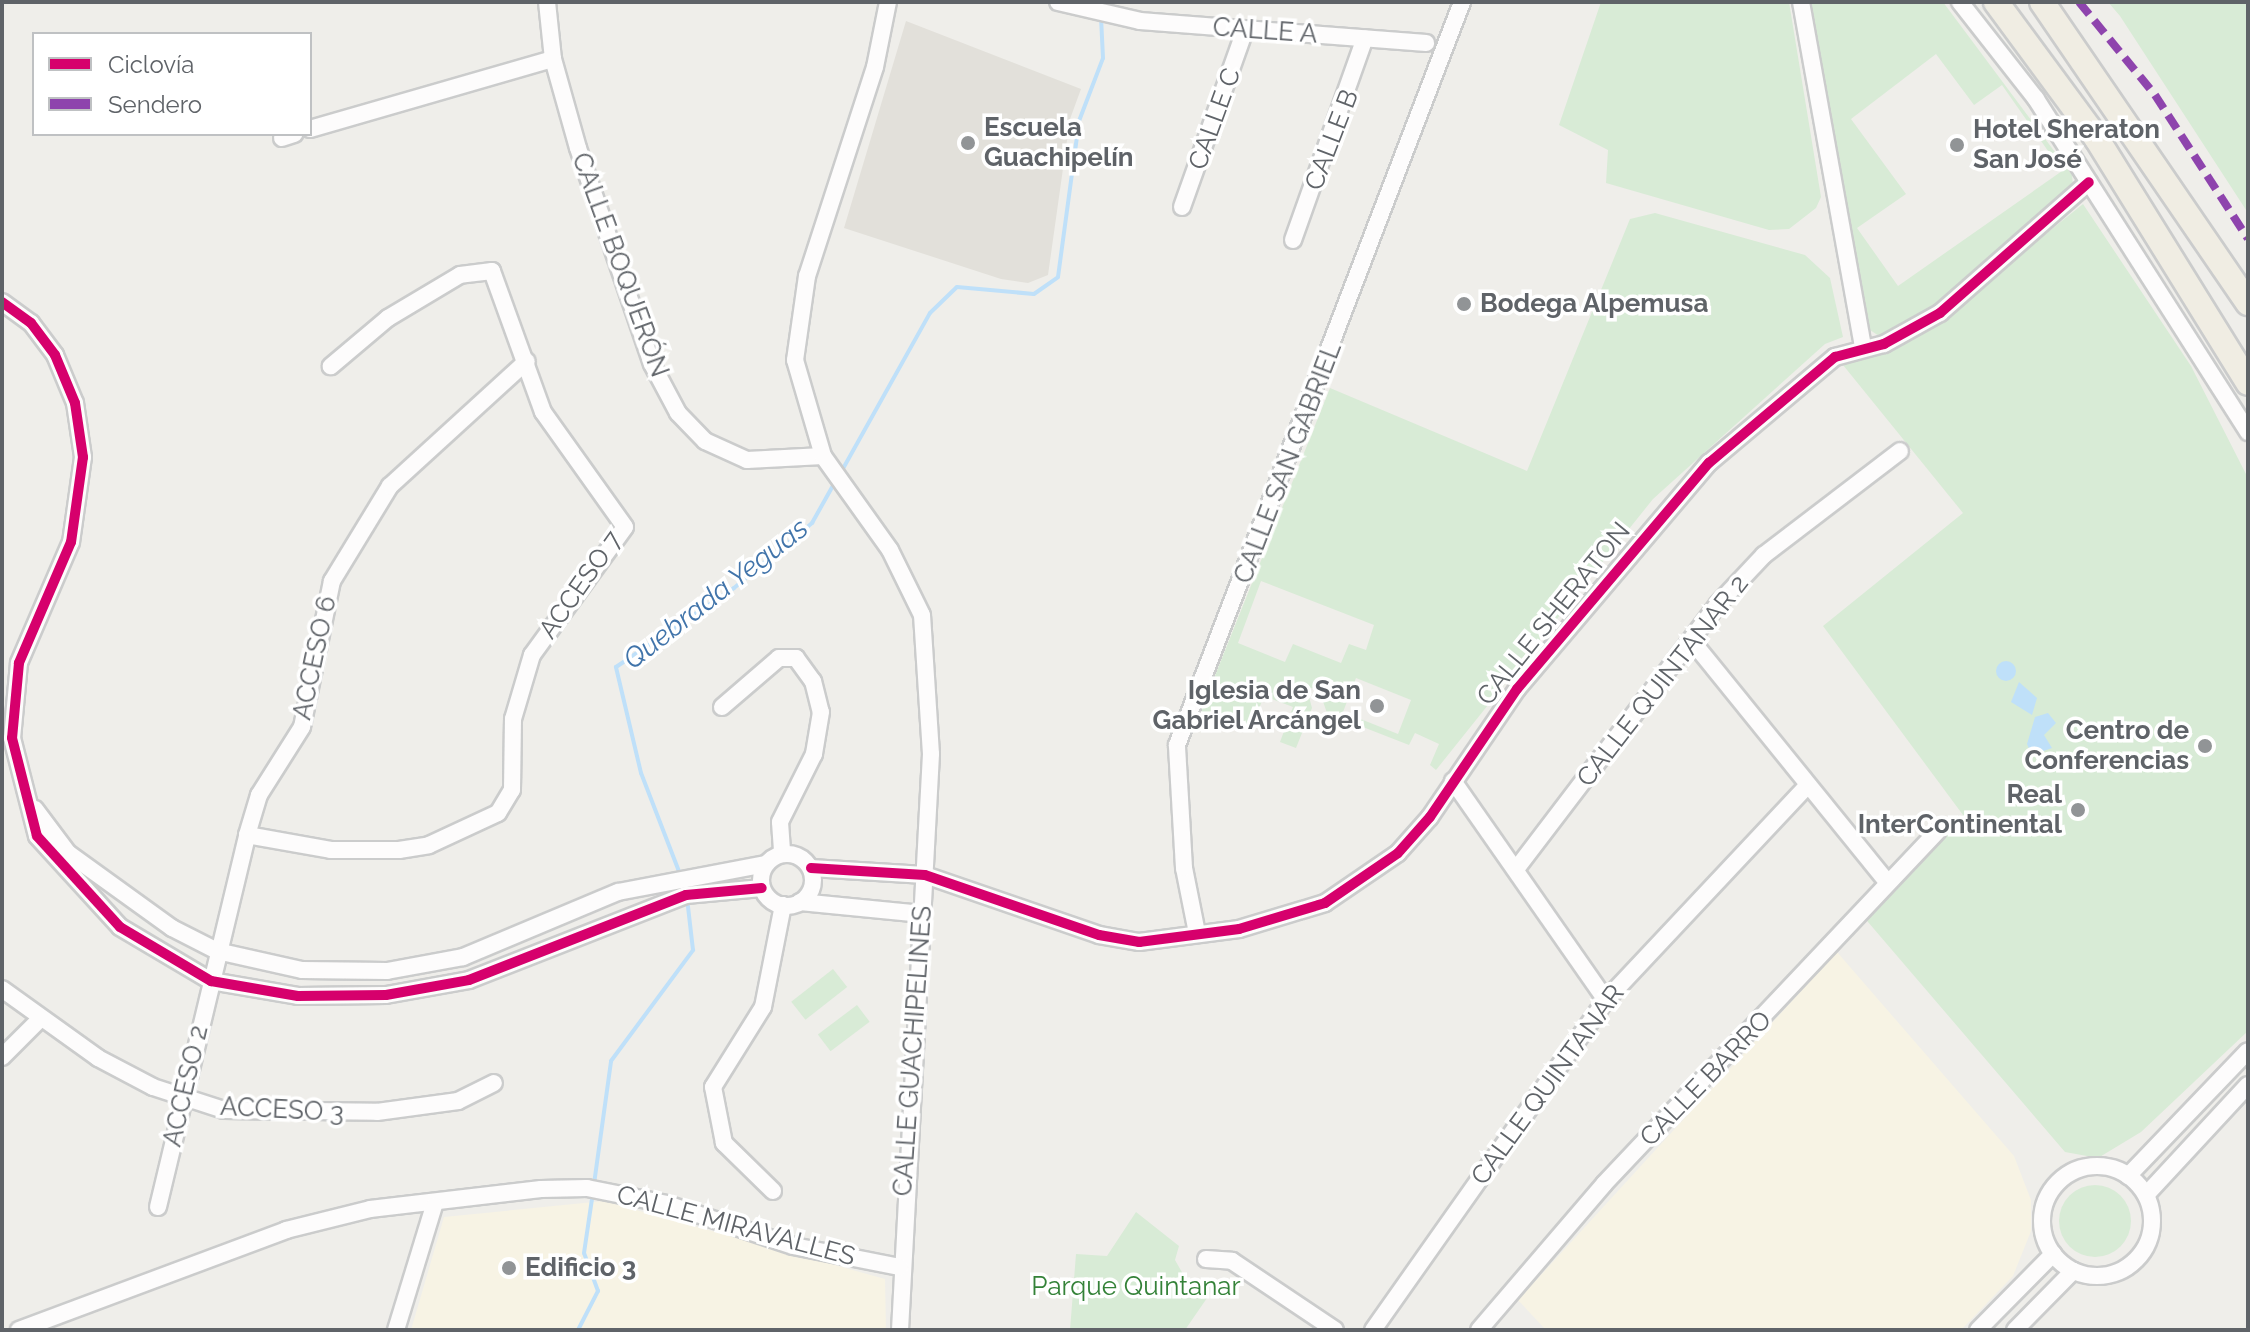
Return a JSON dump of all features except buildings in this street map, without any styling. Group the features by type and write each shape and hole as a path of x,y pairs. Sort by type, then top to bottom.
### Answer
{"highway":[{"path":"1996,2 2097,139 2248,383"},
{"path":"2042,2 2248,303"}],"street":[{"name":"CALLE BOQUERÓN","path":"547,2 553,59 652,364 678,413 705,441 747,460 828,462"},
{"name":"CALLE GUACHIPELINES","path":"888,2 875,67 807,276 795,360 828,462 910,583 922,615 931,754 900,1267 900,1330"},
{"name":"CALLE A","path":"1058,2 1115,16 1245,30 1426,43"},
{"name":"CALLE SAN GABRIEL","path":"1197,933 1184,868 1177,745 1462,2"},
{"path":"1801,2 1863,346"},
{"path":"1960,2 2089,182 2248,432"},
{"name":"CALLE C","path":"1182,207 1245,30"},
{"name":"CALLE B","path":"1293,240 1365,38"},
{"path":"312,128 553,59"},
{"name":"CALLE SHERATON","path":"811,868 925,875 1099,935 1139,942 1286,920 1359,885 1398,853 1517,689 1678,496 1835,357 1863,346 1884,344 1940,313 2089,182"},
{"name":"ACCESO 7","path":"247,835 331,850 399,850 429,845 506,802 513,719 532,655 625,527 608,494 553,429 500,280 485,267 388,318 331,366"},
{"path":"2,302 31,323 55,355 75,403 83,457 71,542 19,663 12,738 37,836 81,890 120,927 298,996 386,995 499,967 686,895 762,888 783,905 800,902 922,914"},
{"name":"ACCESO 6","path":"214,966 259,795 302,727 320,623 350,542 390,486 527,361"},
{"name":"CALLE QUINTANAR 2","path":"1517,868 1692,641 1764,555 1900,451"},
{"path":"1692,641 1887,882"},
{"path":"722,707 779,658 796,658 817,693 814,754 780,822 782,854"},
{"path":"1453,781 1517,868 1606,1000"},
{"name":"CALLE QUINTANAR","path":"1373,1330 1606,1000 1808,785"},
{"path":"31,804 68,853 214,966 387,971 463,957 618,892 766,864 782,854"},
{"name":"CALLE BARRO","path":"1479,1330 1604,1184 1937,832"},
{"path":"782,854 811,868 812,889 800,902"},
{"path":"762,888 766,864"},
{"path":"773,1191 724,1143 713,1087 763,1007 783,905"},
{"path":"495,942 499,967"},
{"name":"ACCESO 2","path":"158,1207 214,966"},
{"name":"ACCESO 3","path":"2,989 98,1058 183,1099 224,1110 327,1116 458,1101 494,1083"},
{"path":"2,1057 40,1019"},
{"path":"2128,1176 2248,1051"},
{"path":"2146,1195 2248,1085"},
{"path":"2094,1166 2128,1176 2146,1195 2150,1238 2135,1262 2107,1275 2073,1271 2053,1254 2043,1210 2056,1183 2094,1166"},
{"name":"CALLE MIRAVALLES","path":"19,1330 286,1230 370,1209 434,1206 595,1189 793,1246 900,1267"},
{"path":"396,1330 434,1206"},
{"path":"1978,1330 2053,1254"},
{"path":"1206,1259 1232,1261 1335,1330"},
{"path":"2015,1330 2073,1271"}],"shaded area":[{"name":"Escuela Guachipelín","path":"906,21 1081,89 1070,119 1048,275 1028,283 1001,279 844,228"},
{"path":"1837,952 2014,1156 2031,1200 2031,1231 2013,1276 1961,1330 1546,1330 1518,1300"},
{"path":"604,1201 885,1279 886,1330 411,1330 444,1217"}],"green space":[{"path":"1601,2 1789,2 1821,197 1816,208 1789,229 1769,230 1606,183 1608,150 1559,125"},
{"path":"1811,2 1943,2 2072,175 2073,185 1946,300 1879,336 1867,328","holes":["1936,54 1974,105 2002,85 2062,171 1898,286 1857,228 1906,194 1851,119"]},
{"path":"2108,2 2248,2 2248,213 2120,16"},
{"path":"2083,204 2191,366 2248,478 2248,1031 2141,1132 2098,1158 2065,1152 1862,915 1963,815 1823,626 1963,513 1843,365 1925,331"},
{"path":"1655,213 1805,255 1830,278 1843,337 1825,344 1653,499 1436,770 1430,765 1439,744 1415,733 1409,745 1327,713 1318,687 1307,689 1312,708 1296,748 1280,742 1293,707 1264,696 1250,731 1200,713 1330,388 1527,471 1630,219","holes":["1261,581 1374,625 1366,650 1349,644 1341,663 1293,644 1285,662 1238,643","1356,678 1411,700 1398,734 1343,712"]},
{"path":"833,969 847,987 805,1020 791,1002"},
{"path":"857,1005 870,1022 831,1051 818,1034"},
{"path":"2095,1185 2115,1191 2125,1201 2131,1221 2125,1241 2115,1251 2095,1257 2075,1251 2065,1241 2059,1221 2065,1201 2075,1191"},
{"name":"Parque Quintanar","path":"1136,1212 1179,1246 1175,1260 1187,1281 1216,1285 1185,1330 1070,1330 1076,1254 1107,1256"}],"water":[{"path":"2006,661 2013,664 2016,671 2013,678 2006,681 1999,678 1996,671 1999,664"},
{"path":"2019,682 2037,698 2032,715 2011,702"},
{"path":"2048,713 2056,723 2044,735 2052,748 2032,755 2027,744 2035,717"}],"waterway":[{"name":"Quebrada Yeguas","path":"840,474 930,313 957,287 1034,294 1058,277 1079,121 1103,58 1101,17"},
{"name":"Quebrada Yeguas","path":"680,874 641,773 616,667 734,588 812,523 835,482"},
{"name":"Quebrada Yeguas","path":"594,1184 611,1061 693,950 687,898"},
{"name":"Quebrada Yeguas","path":"578,1330 598,1291 584,1253 593,1192"}],"marked path":[{"path":"2079,2 2155,95 2248,239"}],"cycle path":[{"path":"811,868 925,875 1099,935 1139,942 1239,929 1325,903 1398,853 1430,817 1517,689 1709,463 1835,357 1884,344 1940,313 2089,182"},
{"path":"2,302 31,323 55,355 75,403 83,457 71,542 19,663 12,738 37,836 120,927 211,981 298,996 386,995 469,980 686,895 762,888"}],"place":[{"name":"Escuela Guachipelín","path":"968,143"},
{"name":"Hotel Sheraton San José","path":"1957,145"},
{"name":"Bodega Alpemusa","path":"1464,304"},
{"name":"Iglesia de San Gabriel Arcángel","path":"1377,706"},
{"name":"Centro de Conferencias","path":"2205,746"},
{"name":"Real InterContinental","path":"2078,810"},
{"name":"Edificio 3","path":"509,1268"}]}
